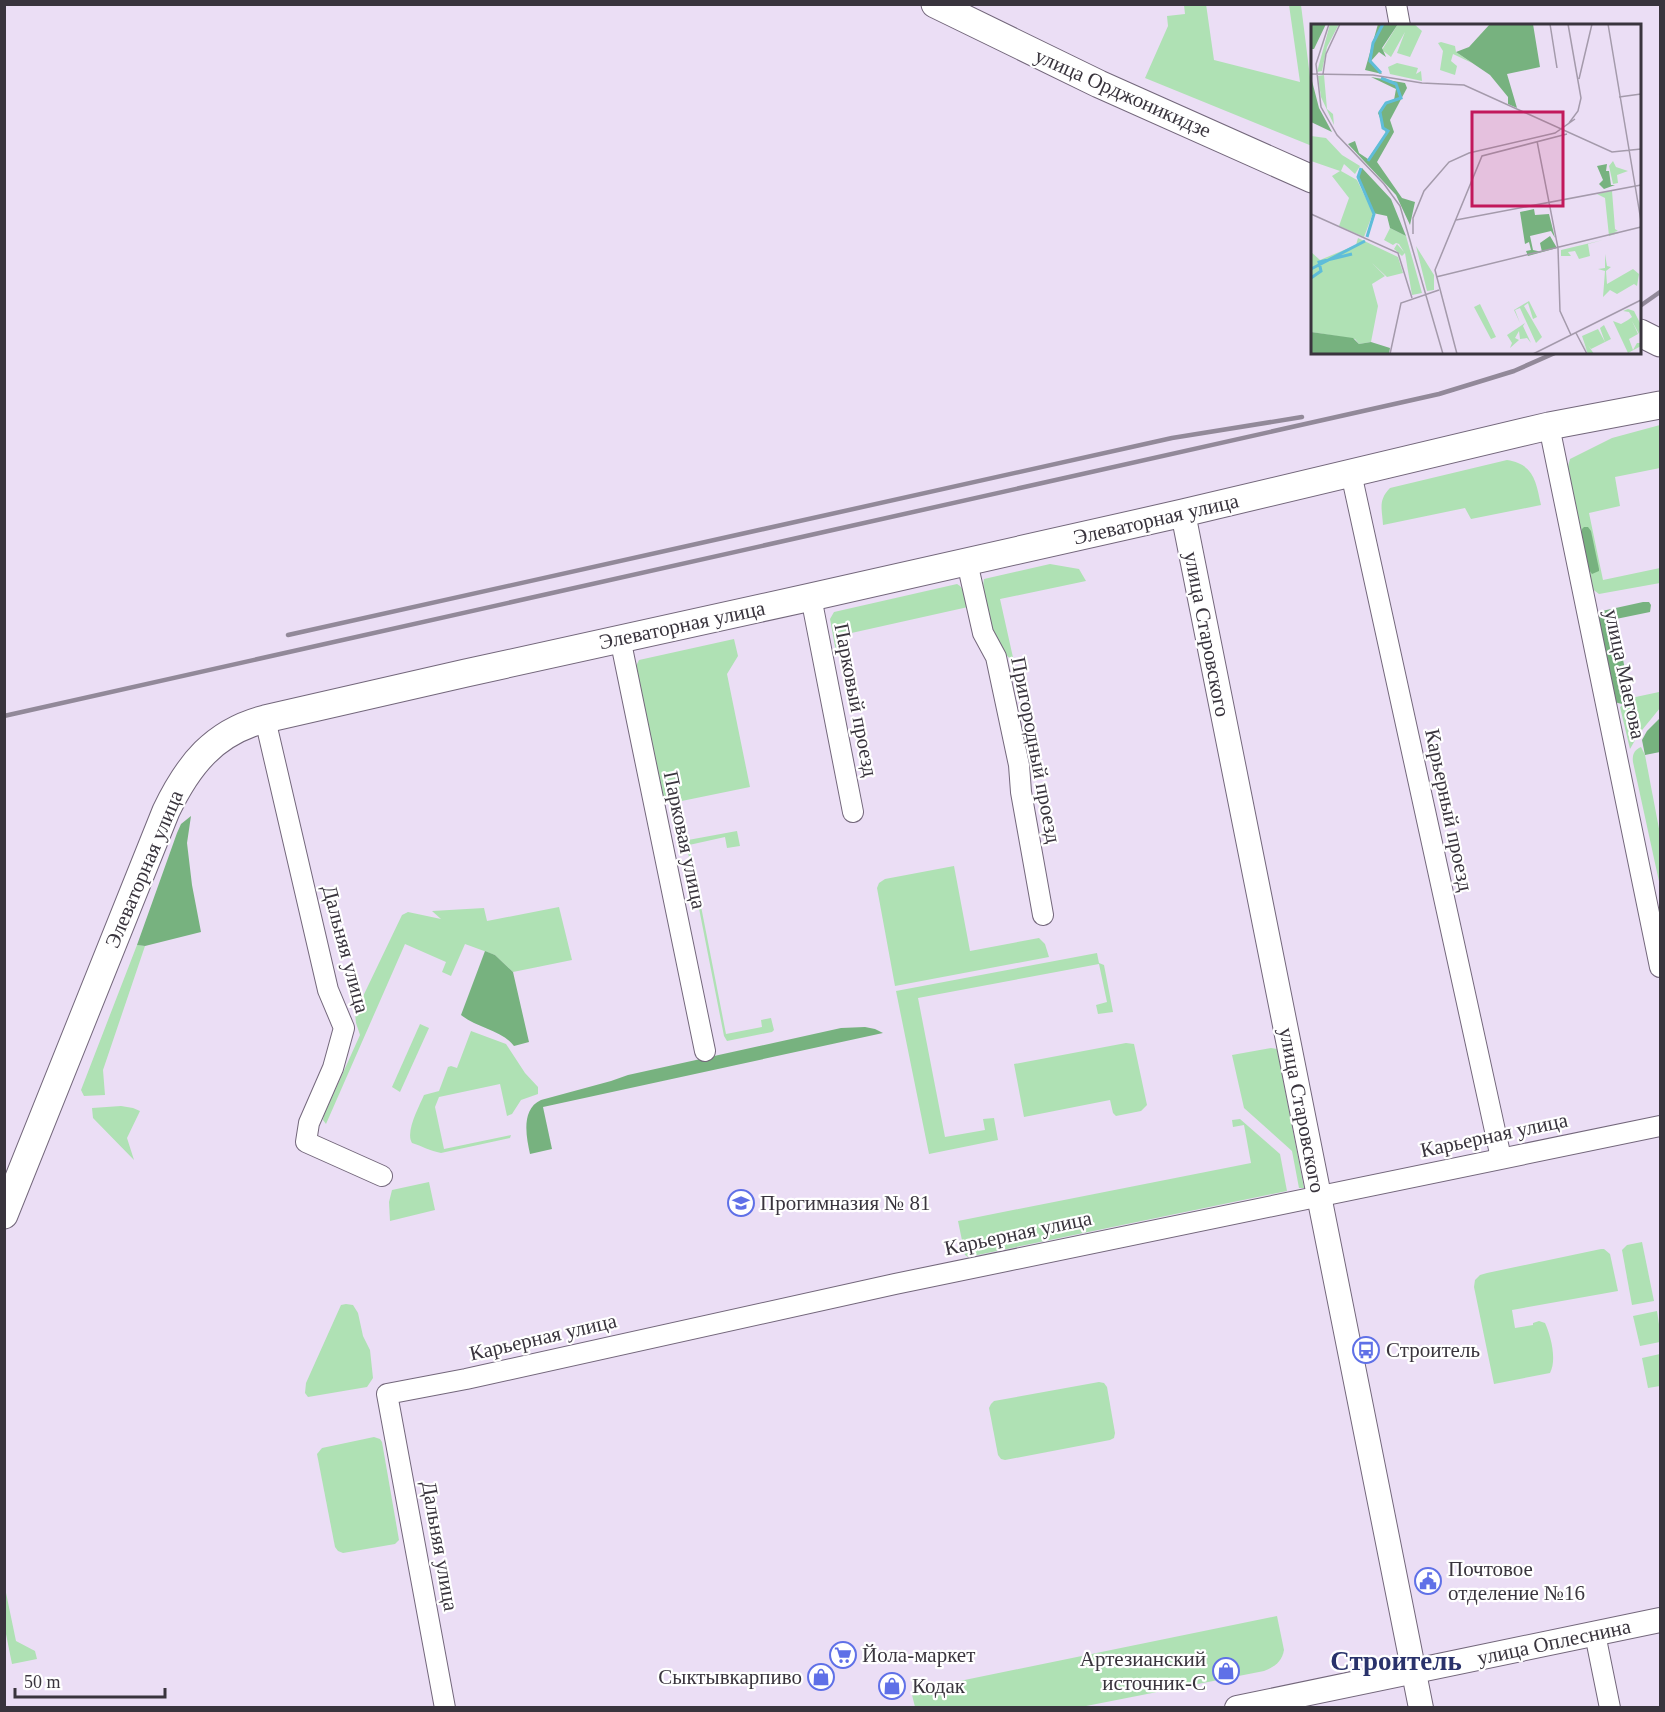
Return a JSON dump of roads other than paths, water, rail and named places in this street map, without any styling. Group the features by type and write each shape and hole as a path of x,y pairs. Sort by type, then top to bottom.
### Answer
{"main road":[{"name":"улица Орджоникидзе","path":"934,4 1081,75 1311,179"},
{"path":"1641,334 1660,343"},
{"name":"Элеваторная улица","path":"4,1215 175,792 191,767 214,743 241,727 265,719 620,638 1183,513 1549,426 1660,405"}],"street":[{"path":"1396,4 1400,24"},
{"name":"улица Маегова","path":"1549,426 1660,967"},
{"name":"Карьерный проезд","path":"1351,473 1501,1158"},
{"name":"улица Старовского","path":"1183,513 1421,1707"},
{"name":"Пригородный проезд","path":"967,562 982,633 996,657 998,666 1019,765 1021,792 1043,915"},
{"name":"Парковый проезд","path":"811,597 853,812"},
{"name":"Парковая улица","path":"620,638 705,1051"},
{"name":"Дальняя улица","path":"265,719 328,990 344,1028 333,1068 309,1124 306,1142 382,1176"},
{"name":"Карьерная улица","path":"387,1394 466,1379 836,1296 1660,1126"},
{"name":"Дальняя улица","path":"387,1394 445,1707"},
{"name":"улица Оплеснина","path":"1237,1707 1660,1620"},
{"path":"1595,1634 1610,1707"}],"railway":[{"path":"1641,305 1660,292"},
{"path":"4,716 1439,394 1514,371 1552,354"},
{"path":"288,635 1172,438 1302,417"}],"place":[{"name":"Прогимназия № 81","path":"741,1203"},
{"name":"Строитель","path":"1366,1350"},
{"name":"Почтовое отделение №16","path":"1428,1581"},
{"name":"Йола-маркет","path":"843,1655"},
{"name":"Артезианский источник-С","path":"1226,1671"},
{"name":"Сыктывкарпиво","path":"821,1677"},
{"name":"Кодак","path":"892,1686"}],"district":[{"name":"Строитель","path":"1396,1661"}]}
